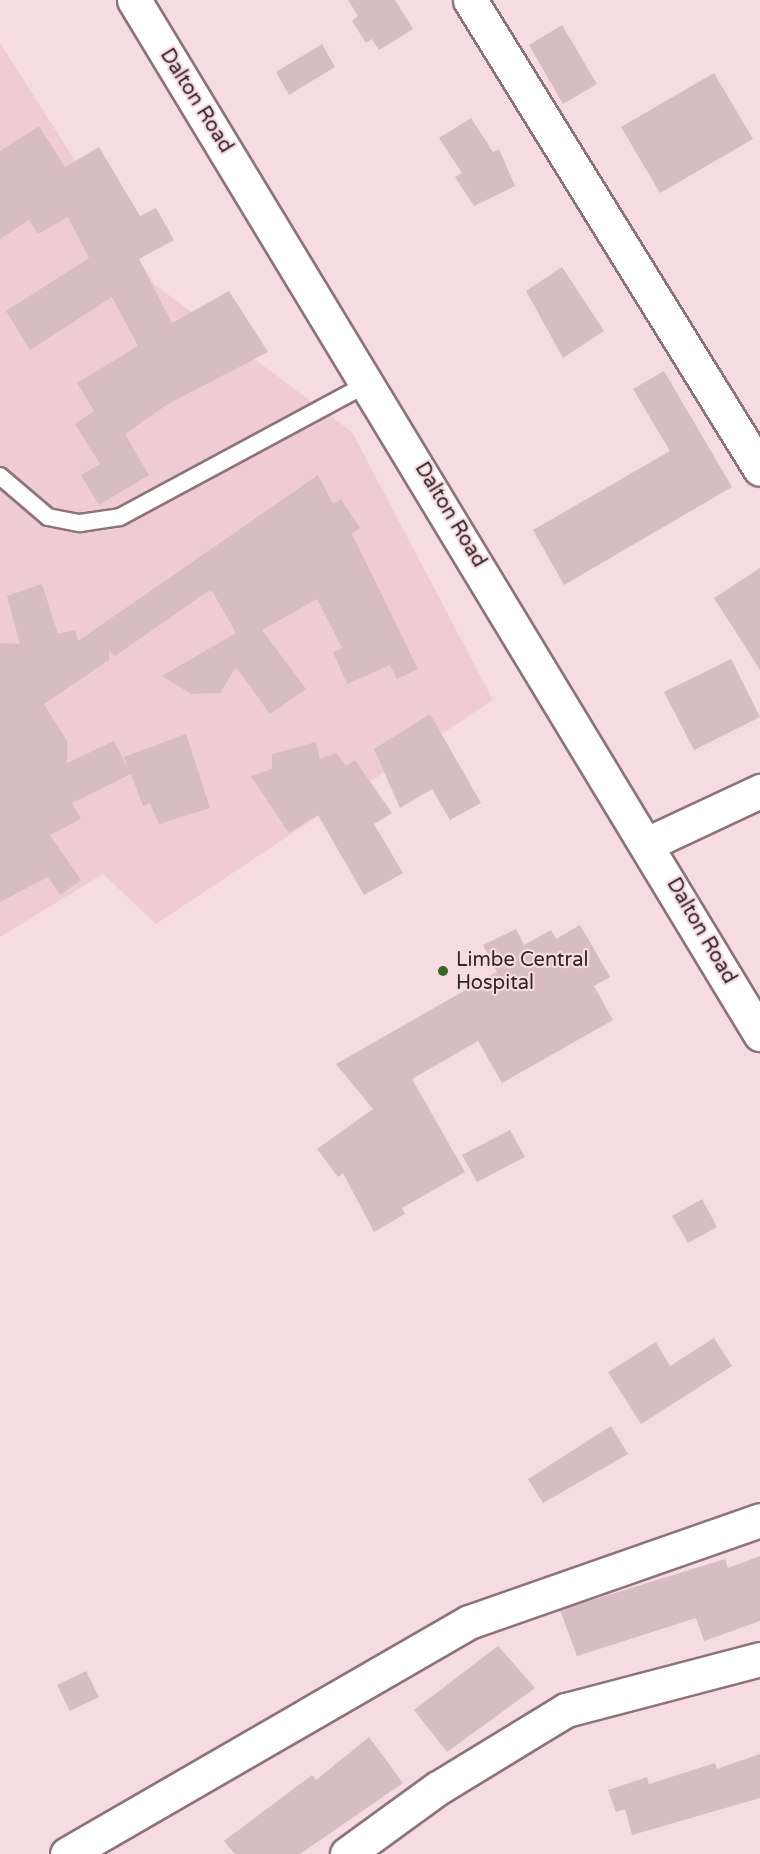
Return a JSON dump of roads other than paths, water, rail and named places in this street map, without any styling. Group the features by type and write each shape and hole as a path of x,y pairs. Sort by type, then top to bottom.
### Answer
{"main road":[{"name":"Dalton Road","path":"134,0 649,843 760,1034"},
{"path":"470,0 760,469"},
{"path":"649,843 760,791"},
{"path":"67,1854 469,1622 760,1520"},
{"path":"347,1854 438,1788 566,1710 760,1659"}],"lane":[{"path":"0,476 48,517 80,523 120,517 369,383"}],"place":[{"name":"Limbe Central Hospital","path":"443,971"}]}
